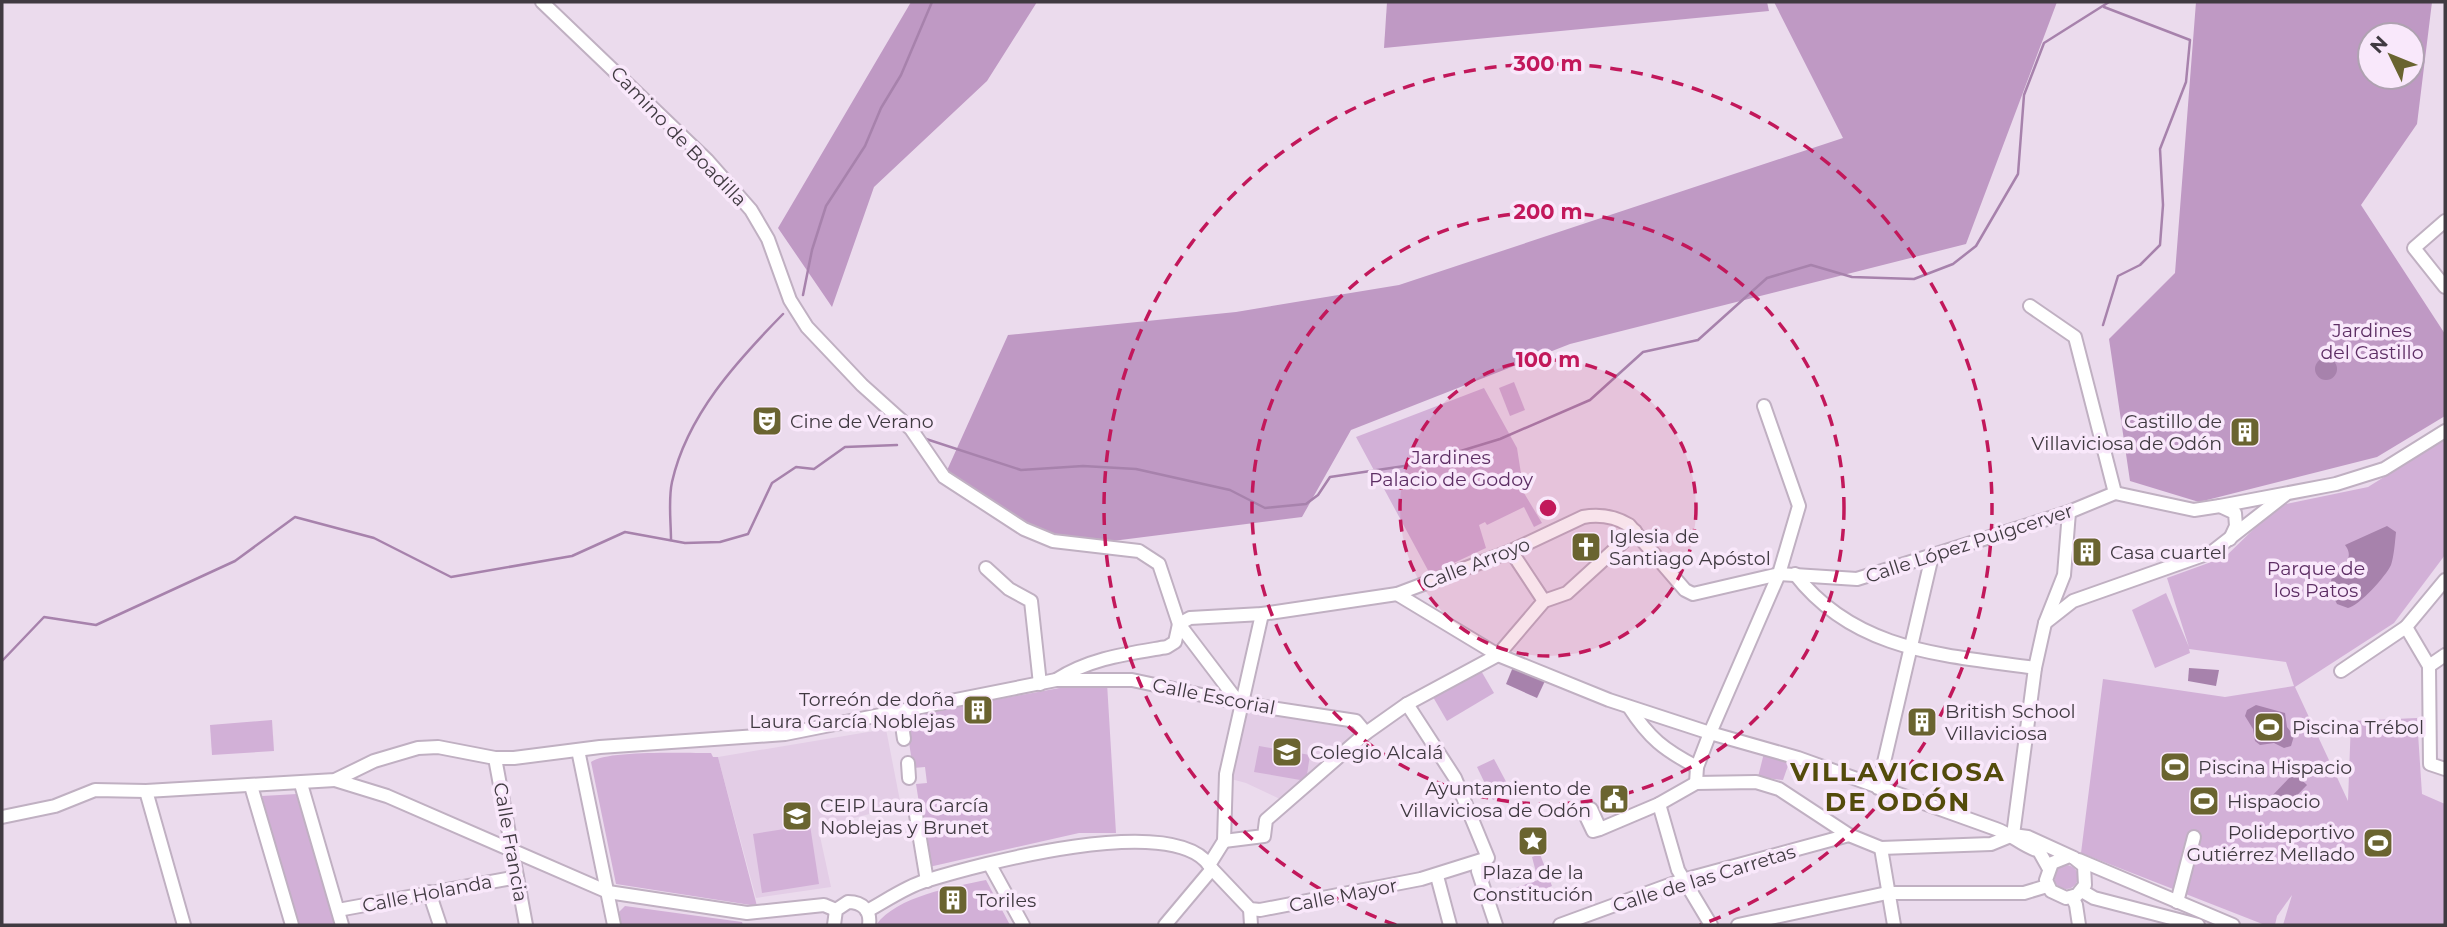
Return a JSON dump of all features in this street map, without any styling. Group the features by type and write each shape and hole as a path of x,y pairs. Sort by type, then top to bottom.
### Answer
{"street":[{"name":"Camino de Boadilla","path":"542,2 708,160 751,209 768,239 790,300 807,327 862,385 911,429 944,477 1024,529 1053,541 1139,551 1152,557 1159,564 1179,624"},
{"path":"2445,220 2414,248 2445,287"},
{"path":"2030,306 2075,337 2115,493 2194,510 2220,506 2336,484 2384,469 2445,431"},
{"path":"1696,783 1697,767 1710,733 1779,574 1799,506 1764,406"},
{"path":"2045,623 2073,601 2212,552 2228,542 2260,512 2290,492"},
{"name":"Calle López Puigcerver","path":"1779,574 1857,579 2070,512 2115,493"},
{"path":"2220,506 2235,513 2236,526 2228,542"},
{"path":"2048,867 2039,850 2021,845 2013,835 2035,668 2045,623 2064,575 2070,512"},
{"name":"Calle Arroyo","path":"1179,624 1190,618 1262,614 1397,594 1511,551 1583,517 1596,515 1620,520 1634,531 1685,590 1693,594 1779,574"},
{"path":"1224,841 1264,835 1266,820 1366,733 1407,704 1498,655 1544,601 1567,593 1634,531"},
{"path":"1511,551 1544,601"},
{"path":"1878,788 1933,556"},
{"path":"986,568 1009,589 1031,601 1040,684"},
{"path":"1794,574 1807,590 1850,623 1891,644 1912,650 2035,668"},
{"path":"2341,671 2406,627 2445,580"},
{"path":"1397,594 1498,655 1629,707 1798,758 2013,835 2028,837 2070,858 2233,925"},
{"path":"1166,925 1210,867 1224,841 1226,774 1239,703 1262,614"},
{"path":"1175,642 1179,624"},
{"path":"1179,624 1239,703"},
{"path":"2406,627 2429,666 2428,757 2430,764 2445,769"},
{"path":"2,817 55,806 95,790 146,791 335,780 374,761 418,748 438,747 495,758 785,734 1040,684 1056,680 1100,658 1167,647 1175,642 1196,644"},
{"path":"2429,666 2445,655"},
{"name":"Calle Escorial","path":"1056,680 1132,680 1239,703 1356,721 1366,733"},
{"name":"Calle Mayor","path":"1250,909 1321,900 1437,876 1488,858 1455,778 1407,704"},
{"path":"1629,707 1645,731 1665,751 1697,767"},
{"path":"900,712 904,739"},
{"path":"578,750 614,925"},
{"name":"Calle Francia","path":"495,758 526,925"},
{"path":"908,762 909,778"},
{"path":"335,780 387,796 608,892 747,913 824,905 833,921 848,902 862,905 867,911 869,925"},
{"path":"1600,828 1659,804 1696,783 1756,782 1779,789 1849,835 1881,848 1992,844 2013,835"},
{"path":"301,784 342,925"},
{"path":"251,786 292,925"},
{"path":"146,791 184,925"},
{"path":"1659,804 1683,880 1711,925"},
{"path":"916,816 927,881"},
{"name":"Calle de las Carretas","path":"1560,925 1683,880 1849,835"},
{"path":"2178,902 2194,837"},
{"path":"867,911 927,881 1079,844 1173,843 1195,850 1250,909 1251,925"},
{"path":"1881,848 1894,925"},
{"path":"2044,888 2048,867 2056,859 2070,858 2086,873 2077,894 2079,925"},
{"path":"990,865 1023,925"},
{"path":"1478,871 1496,925"},
{"path":"1437,876 1450,925"},
{"name":"Calle Holanda","path":"338,910 517,877"},
{"path":"1738,925 1887,893 2024,893 2044,888 2055,895 2077,894 2193,923 2193,908"},
{"path":"429,892 440,925"}],"shaded area":[{"path":"2322,358 2330,358 2337,365 2337,373 2330,380 2322,380 2315,373 2315,365"},
{"path":"2387,526 2396,532 2393,557 2388,570 2372,590 2353,606 2348,608 2337,604 2329,588 2335,567 2343,565 2348,559 2349,553 2345,545"},
{"path":"1513,667 1545,681 1537,698 1506,684"},
{"path":"2189,668 2219,670 2216,686 2188,681"},
{"name":"Piscina Trébol","path":"2256,705 2285,713 2287,727 2294,736 2291,746 2284,748 2274,743 2260,745 2255,741 2253,729 2245,716 2247,710"},
{"name":"Colegio Alcalá","path":"1243,709 1330,725 1353,724 1360,735 1284,801 1231,779"},
{"name":"CEIP Laura García Noblejas y Brunet","path":"886,729 901,806 818,827 831,887 756,898 718,757"},
{"path":"2294,773 2307,785 2282,811 2269,799"}],"green space":[{"path":"911,2 1037,2 987,81 874,187 832,307 778,228"},
{"path":"1387,2 1767,2 1769,11 1384,48"},
{"path":"1774,2 2057,2 1966,244 1570,344 1351,430 1302,517 1081,545 1053,541 944,477 1008,335 1236,312 1399,285 1843,138"},
{"name":"Jardines del Castillo","path":"2196,2 2432,2 2426,51 2426,21 2356,21 2356,91 2421,91 2417,124 2361,205 2445,334 2445,416 2377,457 2199,502 2130,481 2109,339 2175,273"},
{"path":"1514,382 1525,410 1510,416 1499,388"},
{"name":"Jardines Palacio de Godoy","path":"1484,388 1517,448 1524,493 1542,523 1534,527 1524,507 1487,525 1485,522 1479,525 1486,548 1430,574 1356,437"},
{"name":"Parque de los Patos","path":"2445,439 2445,555 2394,623 2295,687 2348,801 2351,721 2417,718 2422,794 2445,804 2445,925 2283,925 2292,895 2277,916 2275,925 2265,925 2081,853 2103,679 2225,697 2294,686 2286,662 2189,649 2190,653 2155,668 2132,610 2166,593 2189,647 2167,578 2225,557 2262,521 2286,504 2368,487"},
{"path":"1480,669 1494,693 1447,721 1433,697"},
{"path":"1107,683 1116,833 1079,833 929,867 916,784 927,783 925,767 913,768 905,717 964,705 967,724 992,715 988,701 1065,687"},
{"path":"272,720 274,751 212,755 210,725"},
{"path":"1259,746 1310,755 1306,781 1254,772"},
{"path":"711,753 713,757 718,757 757,906 616,884 591,762 599,758 629,754"},
{"path":"1764,753 1790,760 1783,780 1758,777"},
{"path":"1494,759 1511,791 1493,800 1477,767"},
{"path":"297,794 336,925 297,925 262,796"},
{"path":"810,825 819,884 762,893 753,834"},
{"path":"1540,854 1552,886 1520,899 1515,888 1538,880 1532,857"},
{"path":"2066,865 2077,872 2078,877 2071,888 2066,889 2055,882 2054,877 2061,866"},
{"path":"986,880 1010,925 876,925 885,915 911,900"},
{"path":"625,906 742,922 743,925 621,925 619,912"}],"waterway":[{"path":"803,295 812,250 826,206 865,146 881,108 901,75 932,2"},
{"path":"923,438 1021,470 1083,466 1136,469 1230,490 1265,508 1306,504 1318,495 1330,477 1418,464 1500,439 1590,400 1643,352 1698,340 1767,278 1811,265 1852,277 1914,279 1953,264 1976,246 2018,174 2024,95 2044,43 2109,2"},
{"path":"2103,325 2118,276 2140,265 2160,245 2163,205 2160,149 2186,82 2190,40 2104,7"},
{"path":"671,540 672,482 689,434 716,390 783,314"},
{"path":"2,661 44,617 96,625 235,561 295,517 374,538 451,577 572,556 625,532 685,543 720,542 748,534 772,483 796,467 814,469 845,447 897,445"}],"place":[{"name":"Cine de Verano","path":"767,421"},
{"name":"Castillo de Villaviciosa de Odón","path":"2245,432"},
{"name":"Iglesia de Santiago Apóstol","path":"1586,547"},
{"name":"Casa cuartel","path":"2087,552"},
{"name":"Torreón de doña Laura García Noblejas","path":"978,710"},
{"name":"British School Villaviciosa","path":"1922,722"},
{"name":"Piscina Trébol","path":"2269,727"},
{"name":"Colegio Alcalá","path":"1287,752"},
{"name":"Piscina Hispacio","path":"2175,767"},
{"name":"Ayuntamiento de Villaviciosa de Odón","path":"1614,799"},
{"name":"Hispaocio","path":"2204,801"},
{"name":"CEIP Laura García Noblejas y Brunet","path":"797,816"},
{"name":"Plaza de la Constitución","path":"1533,841"},
{"name":"Polideportivo Gutiérrez Mellado","path":"2378,843"},
{"name":"Toriles","path":"953,900"}],"district":[{"name":"VILLAVICIOSA DE ODÓN","path":"1898,787"}]}
